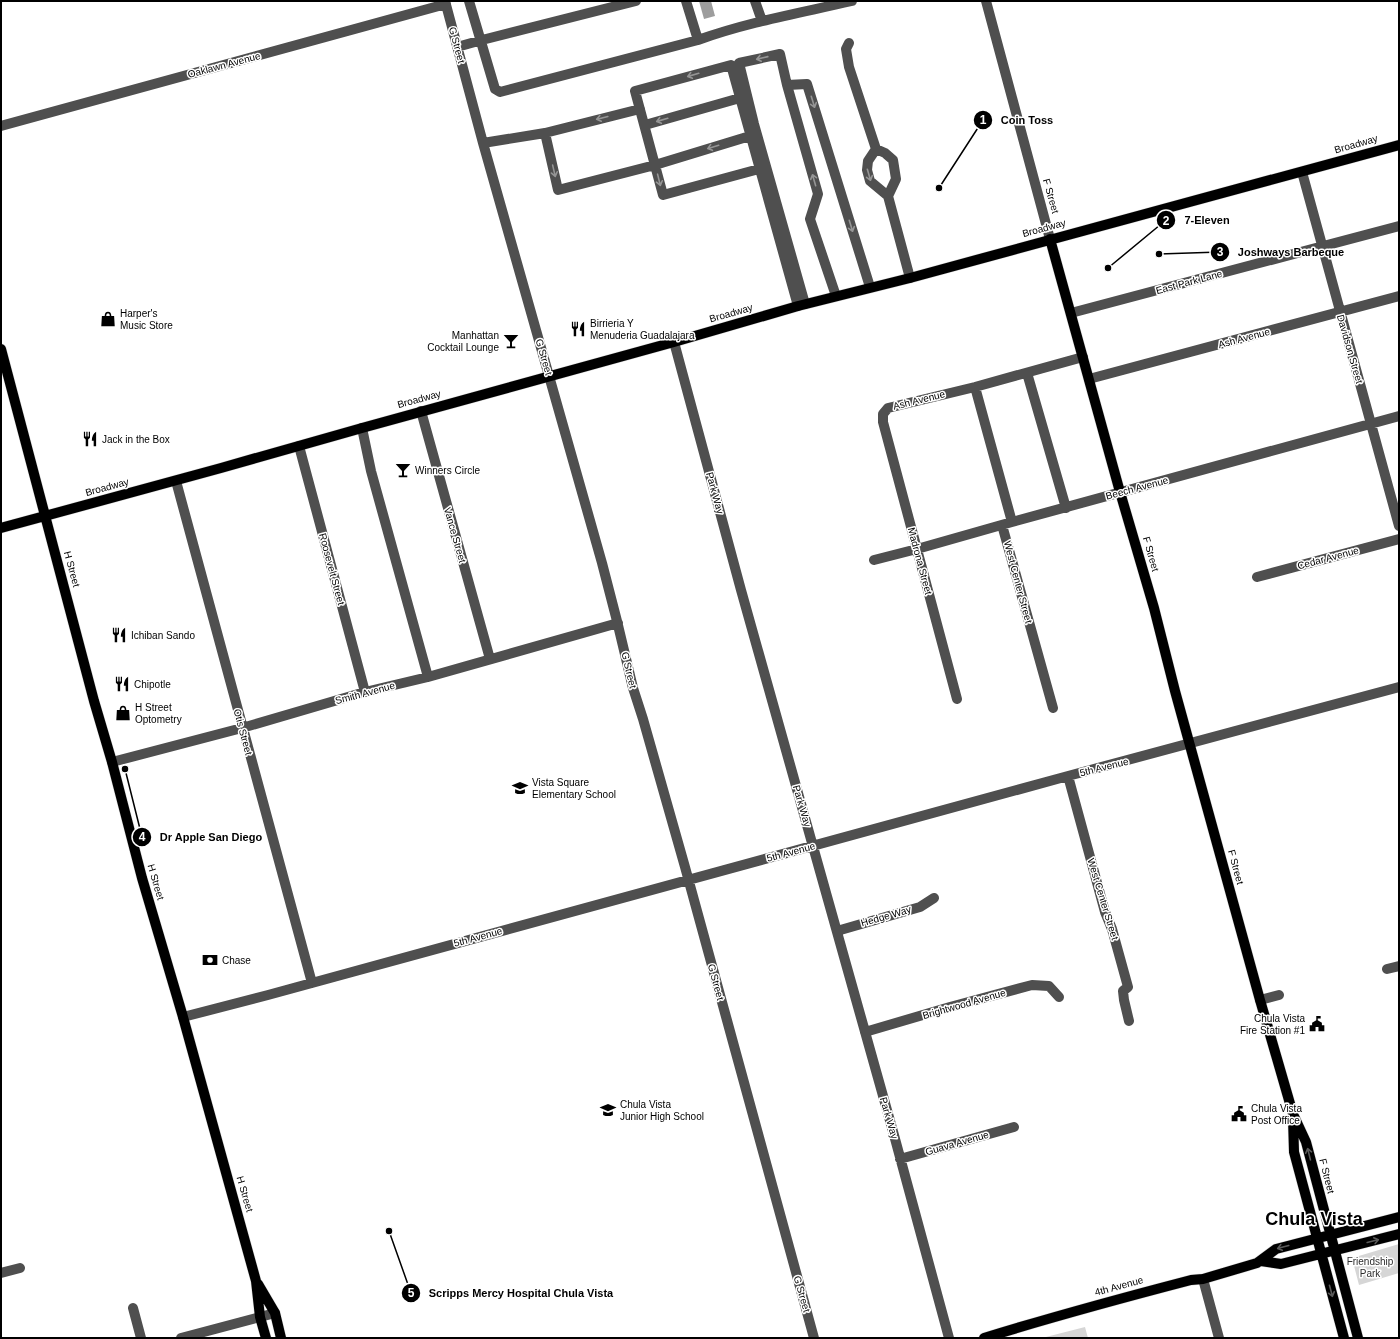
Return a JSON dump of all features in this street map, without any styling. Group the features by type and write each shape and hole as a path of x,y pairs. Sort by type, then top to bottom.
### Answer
{"main road":[{"name":"Broadway","path":"1,528 176,481 420,411 674,342 802,305 910,278 1302,172 1399,144"},
{"name":"F Street","path":"1050,239 1120,492 1141,562 1260,1000 1293,1114 1306,1142 1358,1338"},
{"name":"H Street","path":"1,349 94,701 256,1281 260,1317 266,1338"},
{"name":"F Street","path":"1293,1114 1294,1152 1344,1338"},
{"name":"4th Avenue","path":"984,1338 1111,1301 1191,1280 1203,1279 1246,1268 1261,1261 1276,1249 1399,1217"},
{"path":"1261,1261 1281,1264 1399,1234"},
{"name":"H Street","path":"256,1281 275,1313 282,1338"}],"street":[{"path":"469,1 482,40 495,89 500,92 698,40 762,21 852,1"},
{"path":"457,47 636,1"},
{"path":"686,1 698,40"},
{"path":"755,1 762,21"},
{"name":"F Street","path":"986,1 1050,239"},
{"name":"G Street","path":"446,3 483,143 618,623 633,688 688,879 814,1338"},
{"name":"Oaklawn Avenue","path":"1,126 446,3"},
{"path":"849,43 846,49 848,67 876,149 885,153 893,160 896,179 888,196"},
{"path":"802,305 739,64 780,54 787,85 818,194 810,219 836,296"},
{"path":"758,169 663,195 635,92 731,65 758,169 802,305"},
{"path":"787,85 807,84 870,287"},
{"path":"645,125 740,98"},
{"path":"483,143 545,133 640,109"},
{"path":"545,133 558,190 655,165 750,136"},
{"path":"876,149 868,161 867,170 870,181 888,196 910,278"},
{"name":"Davidson Street","path":"1302,172 1399,526"},
{"name":"East Park Lane","path":"1071,313 1399,226"},
{"name":"Ash Avenue","path":"1089,379 1399,296"},
{"name":"Park Way","path":"674,342 741,590 900,1158 948,1338"},
{"name":"Ash Avenue","path":"883,422 882,414 888,408 975,387 1082,357"},
{"path":"1027,373 1066,508"},
{"name":"West Center Street","path":"975,387 1053,708"},
{"name":"Vance Street","path":"420,411 490,659"},
{"name":"Beech Avenue","path":"874,560 1399,416"},
{"name":"Madrona Street","path":"883,422 957,699"},
{"path":"362,428 371,471 428,677"},
{"name":"Roosevelt Street","path":"298,446 365,692"},
{"name":"Otis Street","path":"176,481 312,983"},
{"name":"Cedar Avenue","path":"1257,577 1399,539"},
{"name":"Smith Avenue","path":"112,762 242,728 365,692 428,677 618,623"},
{"name":"5th Avenue","path":"183,1017 1399,687"},
{"name":"West Center Street","path":"1068,776 1105,912 1112,929 1128,987 1123,990 1129,1020"},
{"name":"Hedge Way","path":"837,931 920,906 934,898"},
{"path":"1387,969 1399,966"},
{"name":"Brightwood Avenue","path":"865,1032 1032,985 1049,986 1059,997"},
{"path":"1260,1000 1279,995"},
{"name":"Guava Avenue","path":"900,1158 1014,1127"},
{"path":"1,1273 20,1268"},
{"path":"1203,1279 1219,1338"},
{"path":"132,1308 140,1338"},
{"path":"181,1338 275,1313"}],"green space":[{"name":"Friendship Park","path":"1399,1244 1399,1273 1359,1285 1352,1258"},
{"path":"1085,1327 1088,1338 1042,1338"}],"shaded area":[{"path":"699,1 711,1 715,16 704,19"}],"place":[{"name":"Coin Toss","path":"939,188"},
{"name":"Joshways Barbeque","path":"1159,254"},
{"name":"7-Eleven","path":"1108,268"},
{"name":"Harper's Music Store","path":"108,319"},
{"name":"Birrieria Y Menuderia Guadalajara","path":"578,329"},
{"name":"Manhattan Cocktail Lounge","path":"511,341"},
{"name":"Jack in the Box","path":"90,439"},
{"name":"Winners Circle","path":"403,470"},
{"name":"Ichiban Sando","path":"119,635"},
{"name":"Chipotle","path":"122,684"},
{"name":"H Street Optometry","path":"123,713"},
{"name":"Dr Apple San Diego","path":"125,769"},
{"name":"Vista Square Elementary School","path":"520,788"},
{"name":"Chase","path":"210,960"},
{"name":"Chula Vista Fire Station #1","path":"1317,1024"},
{"name":"Chula Vista Junior High School","path":"608,1110"},
{"name":"Chula Vista Post Office","path":"1239,1114"},
{"name":"Scripps Mercy Hospital Chula Vista","path":"389,1231"}],"district":[{"name":"Chula Vista","path":"1314,1219"}]}
